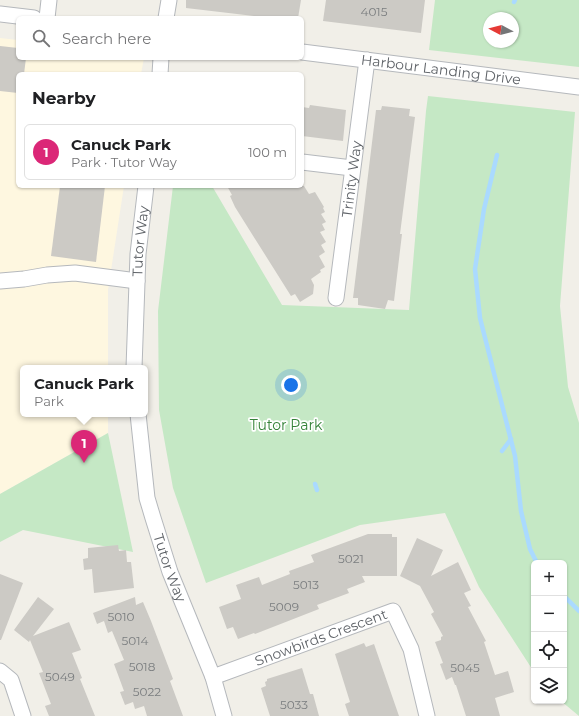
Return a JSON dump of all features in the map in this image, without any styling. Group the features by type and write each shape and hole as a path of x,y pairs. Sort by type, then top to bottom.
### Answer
{"street":[{"path":"47,16 49,0"},
{"path":"166,16 169,0"},
{"path":"0,14 17,16"},
{"name":"Harbour Landing Drive","path":"304,52 579,87"},
{"path":"160,72 161,60"},
{"name":"Trinity Way","path":"336,298 367,60"},
{"path":"304,162 352,168"},
{"name":"Tutor Way","path":"134,365 138,254 146,188"},
{"path":"0,281 75,273 137,282"},
{"name":"Tutor Way","path":"138,417 147,498 152,518 170,572 213,677 224,716"},
{"name":"Snowbirds Crescent","path":"213,677 393,611 411,648 427,716"},
{"path":"0,671 11,680 23,716"}],"shaded area":[{"path":"0,38 16,40 16,60 144,60 141,72 16,72 16,188 124,188 108,290 108,365 20,365 20,417 108,417 108,433 0,494"}],"green space":[{"path":"435,0 579,0 579,67 429,50"},
{"name":"Tutor Park","path":"428,96 575,112 560,306 568,387 579,423 579,716 565,704 567,704 567,560 531,560 531,667 479,587 445,513 360,525 206,583 173,488 159,410 158,311 173,188 213,188 282,305 409,310"},
{"path":"108,433 133,552 23,530 0,542 0,494"}],"building":[{"path":"186,0 301,0 298,16 254,16 186,8"},
{"path":"326,0 425,0 421,33 323,21"},
{"path":"0,46 16,48 16,60 26,60 24,72 16,72 16,93 0,91"},
{"path":"310,105 346,110 343,141 304,136 304,107 309,108"},
{"path":"382,106 410,109 409,116 415,117 400,234 402,234 394,301 388,300 385,309 358,305 358,298 353,298 376,110 381,110"},
{"path":"304,186 309,194 315,192 324,207 325,212 321,214 326,222 322,224 325,230 320,232 326,242 321,245 325,252 319,256 325,267 311,279 314,285 313,294 300,302 295,294 291,296 235,207 230,196 232,195 228,188 304,188"},
{"path":"60,188 105,188 96,262 51,256"},
{"path":"368,534 392,534 392,537 397,537 397,576 362,576 365,582 347,589 349,593 317,605 319,609 255,634 254,633 238,639 233,627 227,629 219,607 241,599 236,585 259,577 262,585 290,574 289,571 314,562 311,555"},
{"path":"417,538 443,550 431,576 458,562 471,590 464,593 471,606 468,607 486,641 484,642 495,675 508,671 514,692 495,698 500,716 466,716 452,677 446,680 440,664 443,663 435,642 441,640 441,637 443,636 431,614 434,612 420,586 400,576"},
{"path":"118,545 119,551 126,550 127,562 131,562 134,588 94,593 92,569 84,570 83,559 88,558 88,548"},
{"path":"0,574 23,583 1,640 0,640"},
{"path":"38,597 54,609 33,636 69,622 81,650 72,653 82,678 80,679 95,716 49,716 45,706 51,704 39,673 43,672 30,640 29,642 14,630"},
{"path":"135,597 136,605 143,602 151,621 173,679 170,681 183,716 147,716 144,706 135,709 133,702 125,705 120,692 124,691 114,664 124,660 112,631 108,633 104,621 97,624 93,613"},
{"path":"364,643 366,647 374,644 399,716 349,716 345,704 350,702 335,654"},
{"path":"302,668 310,694 313,694 319,716 270,716 261,688 266,686 265,682 267,679"}],"waterway":[{"path":"497,155 484,209 475,269 480,318 515,456 521,511 530,549 536,560"},
{"path":"502,451 511,439"},
{"path":"315,484 317,490"},
{"path":"567,599 579,611"}],"place":[{"name":"Canuck Park","path":"84,463"}]}
